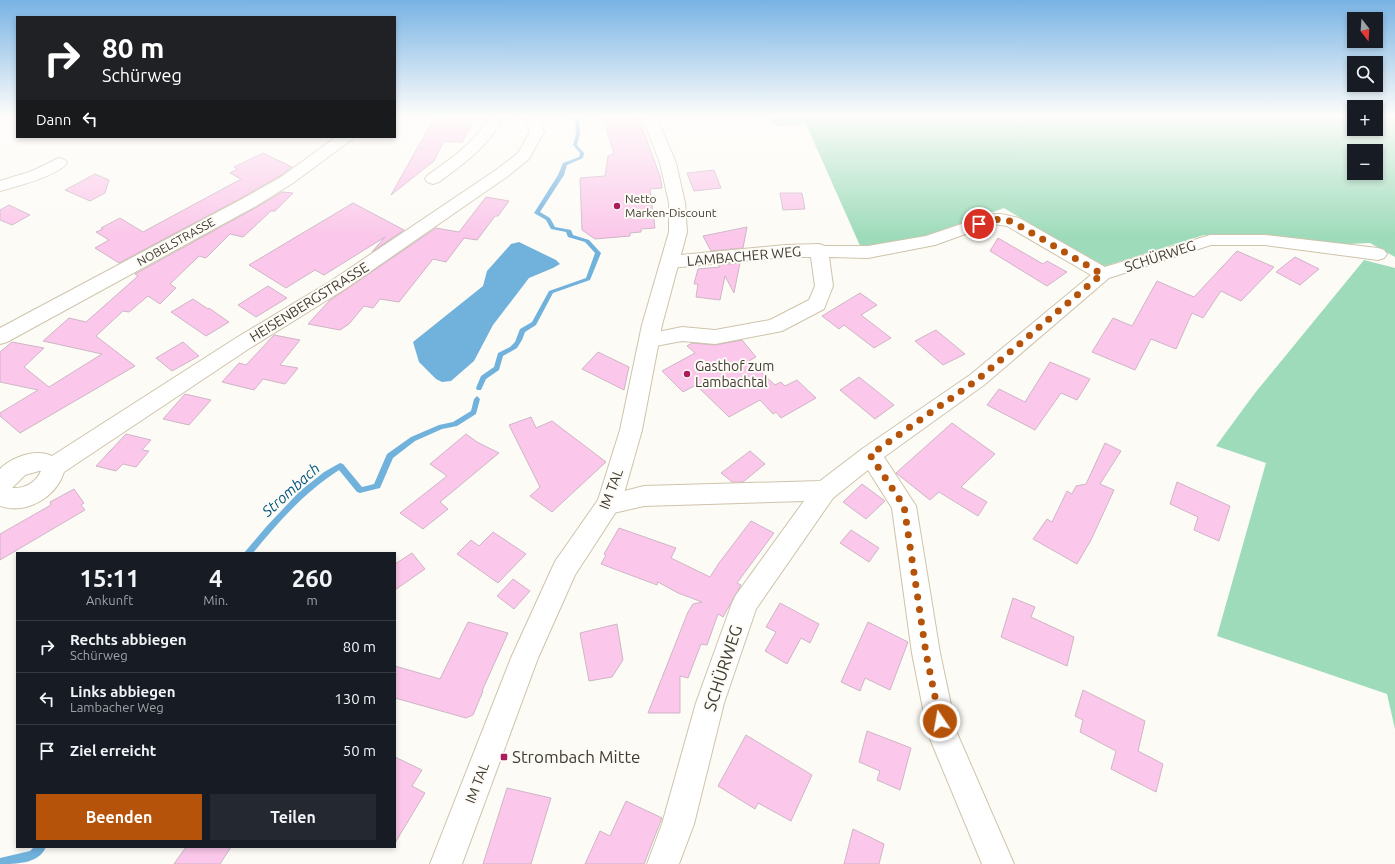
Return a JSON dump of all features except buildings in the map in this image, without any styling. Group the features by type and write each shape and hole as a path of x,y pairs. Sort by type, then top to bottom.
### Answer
{"street":[{"name":"NOBELSTRASSE","path":"0,337 250,202 288,180 320,156"},
{"path":"434,179 462,156"},
{"name":"HEISENBERGSTRASSE","path":"53,467 236,347 338,285 502,173 524,156"},
{"name":"IM TAL","path":"446,864 525,658 565,568 609,504 631,430 650,340 678,232 677,203 665,156"},
{"path":"0,186 38,174 59,163"},
{"name":"LAMBACHER WEG","path":"670,262 785,251 819,250 868,252 929,241 992,219 1001,219 1013,222 1102,274"},
{"name":"SCHÜRWEG","path":"663,864 678,824 710,703 745,603 825,491 870,455 977,380 1102,274 1210,240 1265,240 1378,254"},
{"name":"LAMBACHER WEG","path":"650,340 682,334 715,337 775,326 817,304 824,286 819,250"},
{"path":"870,455 904,506 926,653 943,734 998,864"},
{"path":"41,461 53,467 53,475 42,489 23,498 5,498 0,489 6,477 21,466 41,461"},
{"path":"609,504 644,496 825,491"}],"green space":[{"path":"820,156 1347,156 1347,180 1383,180 1383,156 1395,156 1395,257 1370,243 1325,245 1264,237 1204,235 1102,267 1004,208 927,236 861,248"},
{"path":"1364,260 1395,268 1395,729 1387,694 1217,636 1266,463 1216,446 1255,393"}],"water":[{"path":"519,242 556,260 560,264 529,278 493,325 474,361 451,381 442,382 436,379 419,362 413,342 483,286 487,271 511,244"}],"waterway":[{"name":"Strombach","path":"479,388 483,378 497,368 500,355 509,351 515,346 522,331 534,323 551,292 588,279 598,253 587,241 570,236 569,231 553,228 548,219 537,213 561,175 565,164 581,158 581,156"},
{"name":"Strombach","path":"249,552 290,505 327,474 340,466 360,490 377,486 390,456 413,439 441,427 455,424 474,412 477,399"},
{"name":"Strombach","path":"0,863 33,855 40,848"}],"place":[{"name":"Netto Marken-Discount","path":"617,206"},
{"name":"Gasthof zum Lambachtal","path":"687,374"},
{"name":"Strombach Mitte","path":"504,757"}],"route":[{"path":"940,721 926,653 904,506 870,455 977,380 1102,274 1013,222 1001,219 992,219 979,224"}]}
